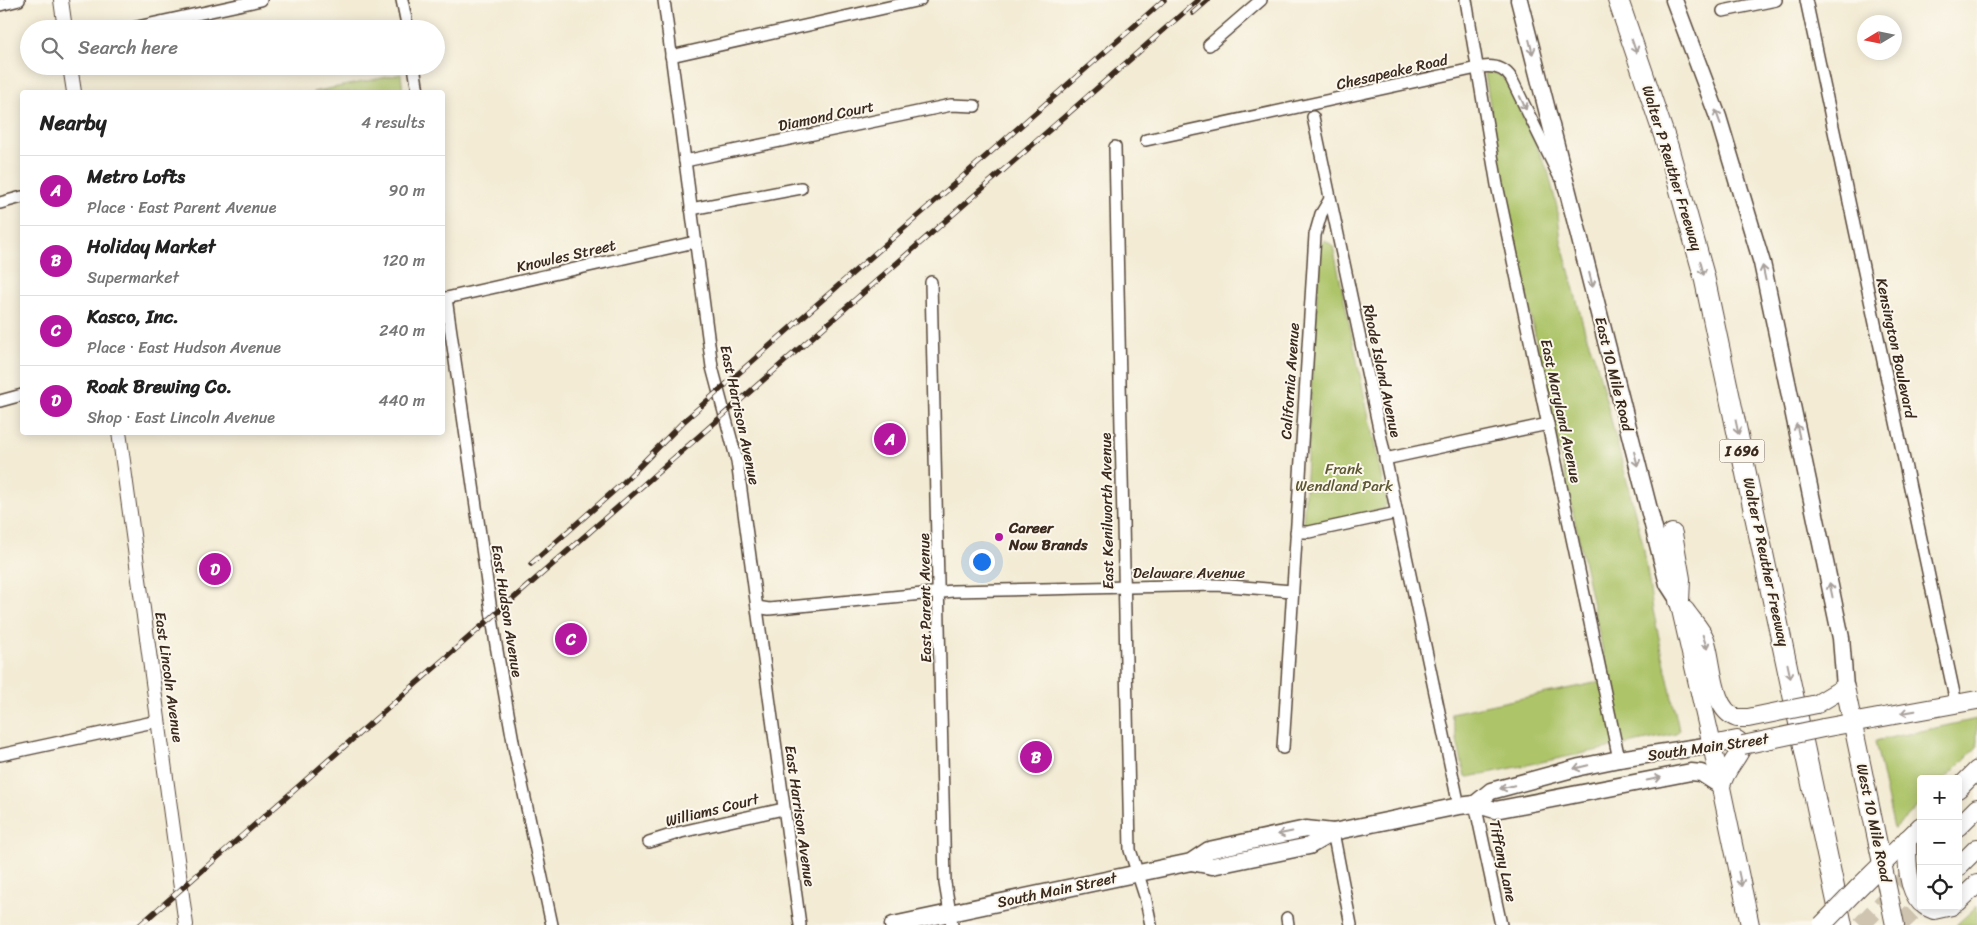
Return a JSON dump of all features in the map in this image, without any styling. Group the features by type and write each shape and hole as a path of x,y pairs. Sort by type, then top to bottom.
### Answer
{"highway":[{"name":"Walter P Reuther Freeway","path":"1618,0 1668,147 1704,276 1842,925"},
{"path":"1672,534 1680,579 1679,601"}],"main road":[{"name":"East 10 Mile Road","path":"1519,0 1668,584 1679,601 1712,745"},
{"path":"1674,0 1718,117 1762,263 1841,638 1845,687 1853,722"},
{"path":"1679,601 1705,638 1719,701 1727,713 1737,718 1748,718 1817,704 1845,687"},
{"name":"South Main Street","path":"893,925 951,919 1137,873 1192,862 1209,850 1296,831 1306,829 1333,832 1467,805 1491,791 1580,767 1737,740 1743,745 1853,722 1977,700"},
{"name":"West 10 Mile Road","path":"1853,722 1895,925"},
{"path":"1712,745 1750,925"},
{"path":"1721,786 1726,771 1739,754 1743,745"},
{"path":"1540,802 1566,788 1610,779 1618,768 1619,759"},
{"path":"1962,785 1977,770"},
{"name":"South Main Street","path":"1467,805 1495,810 1690,772 1702,773 1721,786"},
{"path":"1962,823 1977,808"},
{"path":"1822,925 1917,830"},
{"path":"1907,839 1911,884 1917,898"},
{"path":"1959,865 1977,848"},
{"path":"1962,898 1977,884"},
{"path":"1935,925 1949,910"}],"street":[{"path":"0,5 19,0"},
{"path":"61,0 64,20"},
{"path":"169,20 261,0"},
{"path":"402,0 406,20"},
{"name":"East Harrison Avenue","path":"664,0 712,367 717,392 735,448 800,925"},
{"path":"671,56 920,0"},
{"path":"1209,45 1261,0"},
{"name":"East Maryland Avenue","path":"1466,0 1497,186 1619,759"},
{"path":"1723,11 1776,0"},
{"name":"Kensington Boulevard","path":"1806,0 1956,703"},
{"name":"Chesapeake Road","path":"1146,140 1486,66 1498,67 1508,73 1569,196"},
{"path":"71,75 74,90"},
{"path":"415,75 418,90"},
{"name":"Diamond Court","path":"685,161 951,104 975,106"},
{"name":"Rhode Island Avenue","path":"1313,117 1397,513 1467,805"},
{"name":"East Kenilworth Avenue","path":"1115,147 1130,850 1145,896 1151,925"},
{"path":"691,209 801,188"},
{"path":"0,202 20,197"},
{"name":"California Avenue","path":"1283,748 1315,235 1320,214 1330,199"},
{"name":"Knowles Street","path":"445,298 696,242"},
{"name":"East Parent Avenue","path":"931,282 945,883 951,919"},
{"name":"East Hudson Avenue","path":"445,305 490,610 512,738 552,925"},
{"path":"0,401 20,396"},
{"path":"1385,459 1548,424"},
{"name":"East Lincoln Avenue","path":"119,435 186,925"},
{"path":"1296,532 1309,532 1397,513"},
{"name":"Delaware Avenue","path":"757,608 769,609 939,591 1217,585 1292,590"},
{"path":"0,755 158,721"},
{"name":"Tiffany Lane","path":"1467,805 1500,925"},
{"name":"Williams Court","path":"649,842 681,832 783,809"},
{"path":"1333,832 1351,925"}],"green space":[{"path":"1487,72 1498,74 1507,82 1548,171 1557,207 1561,240 1585,332 1596,361 1643,544 1653,610 1679,730 1676,734 1469,777 1465,776 1451,713 1609,680 1505,195 1485,74"},
{"path":"401,75 403,90 323,90"},
{"name":"Frank Wendland Park","path":"1325,240 1333,246 1387,504 1383,509 1303,526 1320,245"},
{"path":"1977,719 1977,747 1949,775 1917,775 1917,807 1894,829 1875,741"},
{"path":"1977,906 1977,925 1956,925"}],"tunnel":[{"path":"1861,925 1917,868"},
{"path":"1899,925 1917,908"}],"railway":[{"path":"531,564 624,482 683,422 1164,0"},
{"path":"140,925 1198,0"},
{"path":"1193,13 1208,0"}],"place":[{"name":"Metro Lofts","path":"890,439"},
{"name":"Career Now Brands","path":"999,537"},
{"name":"Roak Brewing Co.","path":"215,569"},
{"name":"Kasco, Inc.","path":"571,639"},
{"name":"Holiday Market","path":"1036,757"}]}
